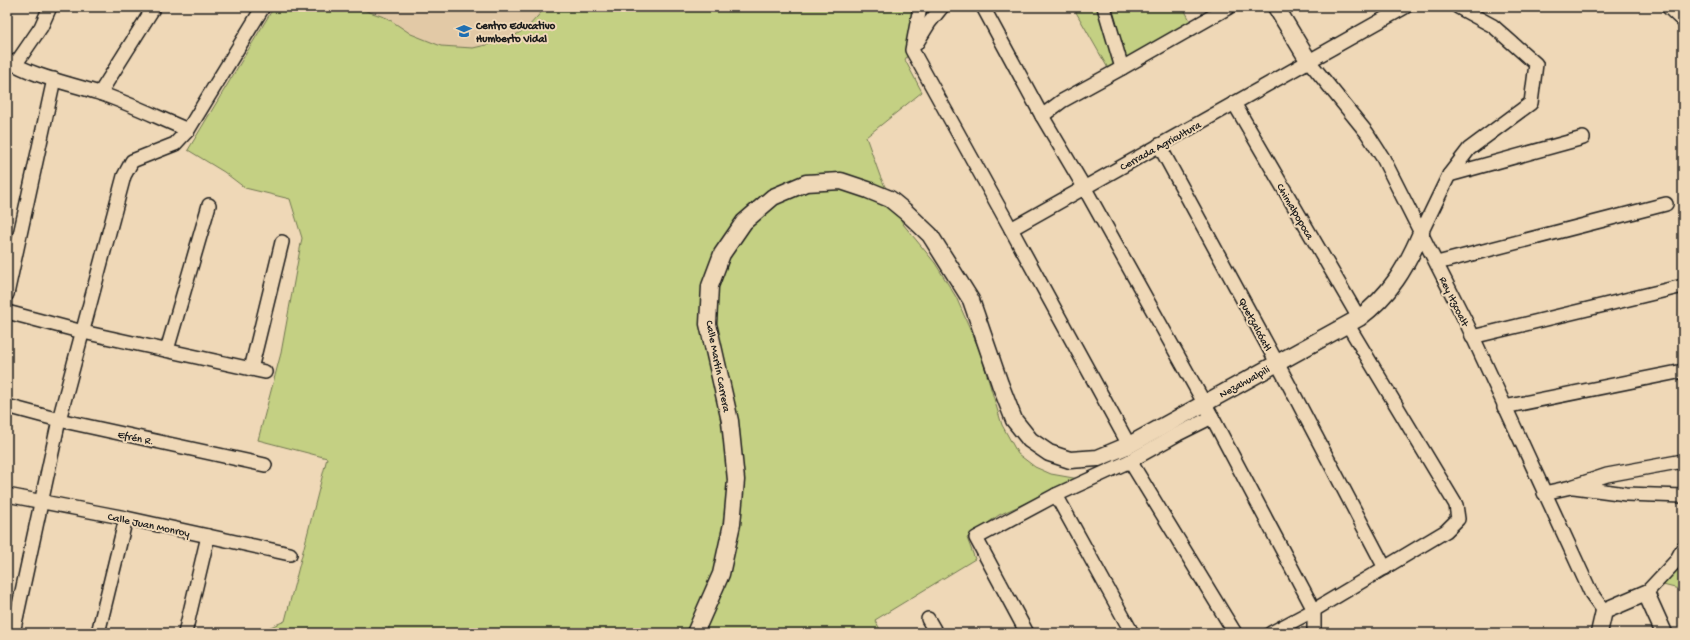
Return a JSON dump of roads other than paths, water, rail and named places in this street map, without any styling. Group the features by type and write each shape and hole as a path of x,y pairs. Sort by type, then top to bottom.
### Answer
{"street":[{"path":"50,7 41,27 11,63 54,79 100,93 188,130"},
{"path":"100,93 154,7"},
{"path":"13,633 60,420 124,176 132,161 175,144 188,130 263,7"},
{"path":"920,7 912,50 1012,228 1129,444"},
{"path":"912,50 929,23 942,7"},
{"path":"983,7 1042,116 1084,187 1208,410 1314,610 1314,633"},
{"path":"1104,7 1122,68"},
{"path":"1042,116 1062,101 1229,7"},
{"name":"Rey Itzcoalt","path":"1276,7 1308,60 1367,133 1379,151 1437,263 1591,594 1604,611"},
{"name":"Cerrada Agricultura","path":"1012,228 1159,146 1308,60 1405,7"},
{"path":"1421,233 1449,175 1469,149 1531,103 1536,64 1493,26 1458,7"},
{"path":"1668,7 1683,21"},
{"path":"7,294 54,79"},
{"name":"Chimalpopoca","path":"1234,103 1456,505 1458,519 1446,531 1385,568"},
{"path":"1449,175 1583,138"},
{"name":"Quetzalcóatl","path":"1159,146 1385,568"},
{"name":"Calle Martín Carrera","path":"696,633 721,574 732,524 736,480 730,421 708,324 710,286 722,254 744,222 773,197 806,183 841,181 890,199 907,213 930,236 971,300 1014,420 1030,440 1049,453 1070,460 1098,458 1129,444"},
{"path":"1437,263 1666,204"},
{"path":"167,350 209,205"},
{"name":"Nezahualpili","path":"1129,444 1208,410 1276,362 1354,321 1375,306 1393,286 1412,255 1421,233"},
{"path":"251,369 282,242"},
{"path":"1472,337 1683,286"},
{"path":"7,312 83,332 264,372"},
{"path":"1504,407 1683,370"},
{"name":"Efrén R.","path":"7,406 60,420 265,464"},
{"path":"1027,633 976,538 1056,495 1130,461 1178,434 1208,410"},
{"path":"1130,461 1235,633"},
{"path":"1544,493 1571,487 1607,475 1683,461"},
{"path":"1571,487 1626,494 1683,496"},
{"name":"Calle Juan Monroy","path":"7,495 126,518 290,554"},
{"path":"1056,495 1132,633"},
{"path":"98,633 126,518"},
{"path":"185,633 208,536"},
{"path":"1598,633 1604,611 1646,593 1679,558 1683,548"},
{"path":"1271,633 1314,610 1385,568"},
{"path":"1646,593 1664,633"},
{"path":"928,619 936,633"}],"place":[{"name":"Centro Educativo Humberto Vidal","path":"464,31"}]}
